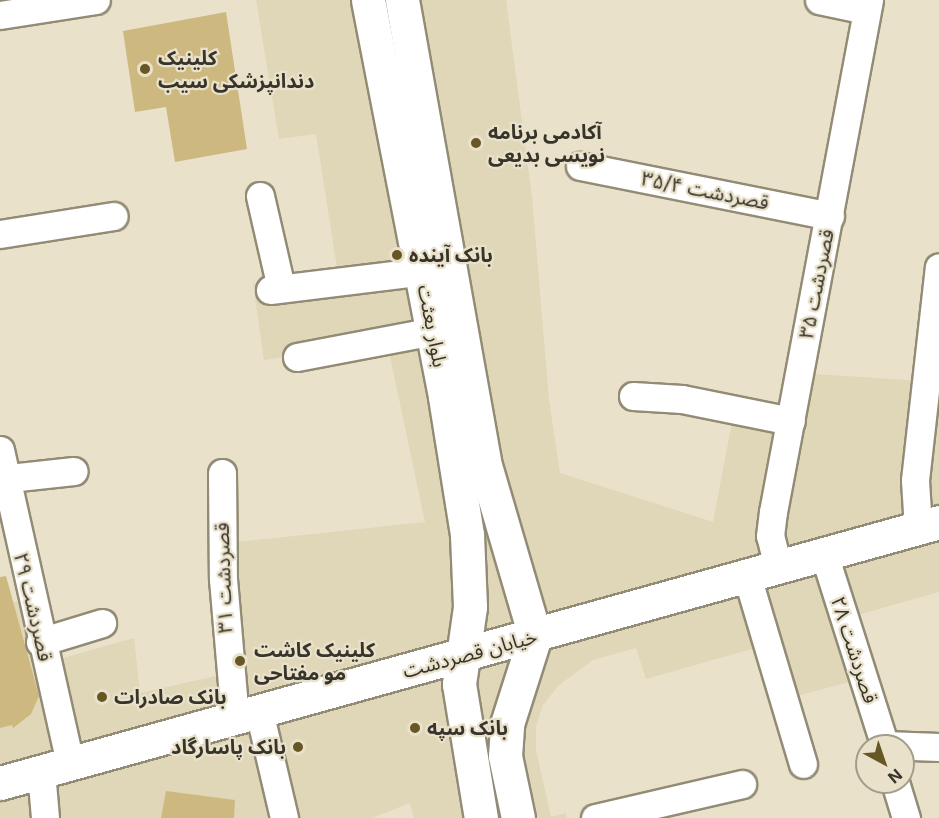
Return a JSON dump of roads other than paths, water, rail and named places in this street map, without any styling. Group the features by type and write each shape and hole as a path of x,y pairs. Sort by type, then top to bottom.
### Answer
{"main road":[{"name":"بلوار بعثت","path":"368,0 484,462 536,636"},
{"name":"بلوار بعثت","path":"402,0 437,270 433,331 466,535 470,607 459,684 481,818"},
{"name":"خیابان قصردشت","path":"0,783 929,525"},
{"path":"518,818 505,756 507,724 536,636"}],"street":[{"path":"0,15 96,0"},
{"path":"819,0 867,5"},
{"name":"قصردشت ۳۵","path":"778,567 770,536 867,5"},
{"name":"قصردشت ۳۵/۴","path":"580,166 830,216"},
{"path":"260,196 276,289 437,270"},
{"path":"0,234 114,216"},
{"path":"929,525 915,480 939,267"},
{"path":"297,357 433,331"},
{"path":"633,396 682,399 791,422"},
{"name":"قصردشت ۲۹","path":"0,450 2,479 40,642 56,767 45,818"},
{"path":"2,479 74,471"},
{"name":"قصردشت ۳۱","path":"222,473 223,579 247,714 284,818"},
{"name":"قصردشت ۲۸","path":"824,554 881,734"},
{"path":"747,576 803,764"},
{"path":"40,642 102,623"},
{"path":"915,746 939,747"},
{"path":"596,818 742,784"},
{"path":"899,794 906,818"}],"place":[{"name":"کلینیک دندانپزشکی سیب","path":"145,69"},
{"name":"آکادمی برنامه نویسی بدیعی","path":"476,143"},
{"name":"بانک آینده","path":"397,255"},
{"name":"کلینیک کاشت مو مفتاحی","path":"240,661"},
{"name":"بانک صادرات","path":"102,697"},
{"name":"بانک سپه","path":"415,728"},
{"name":"بانک پاسارگاد","path":"298,747"}]}
